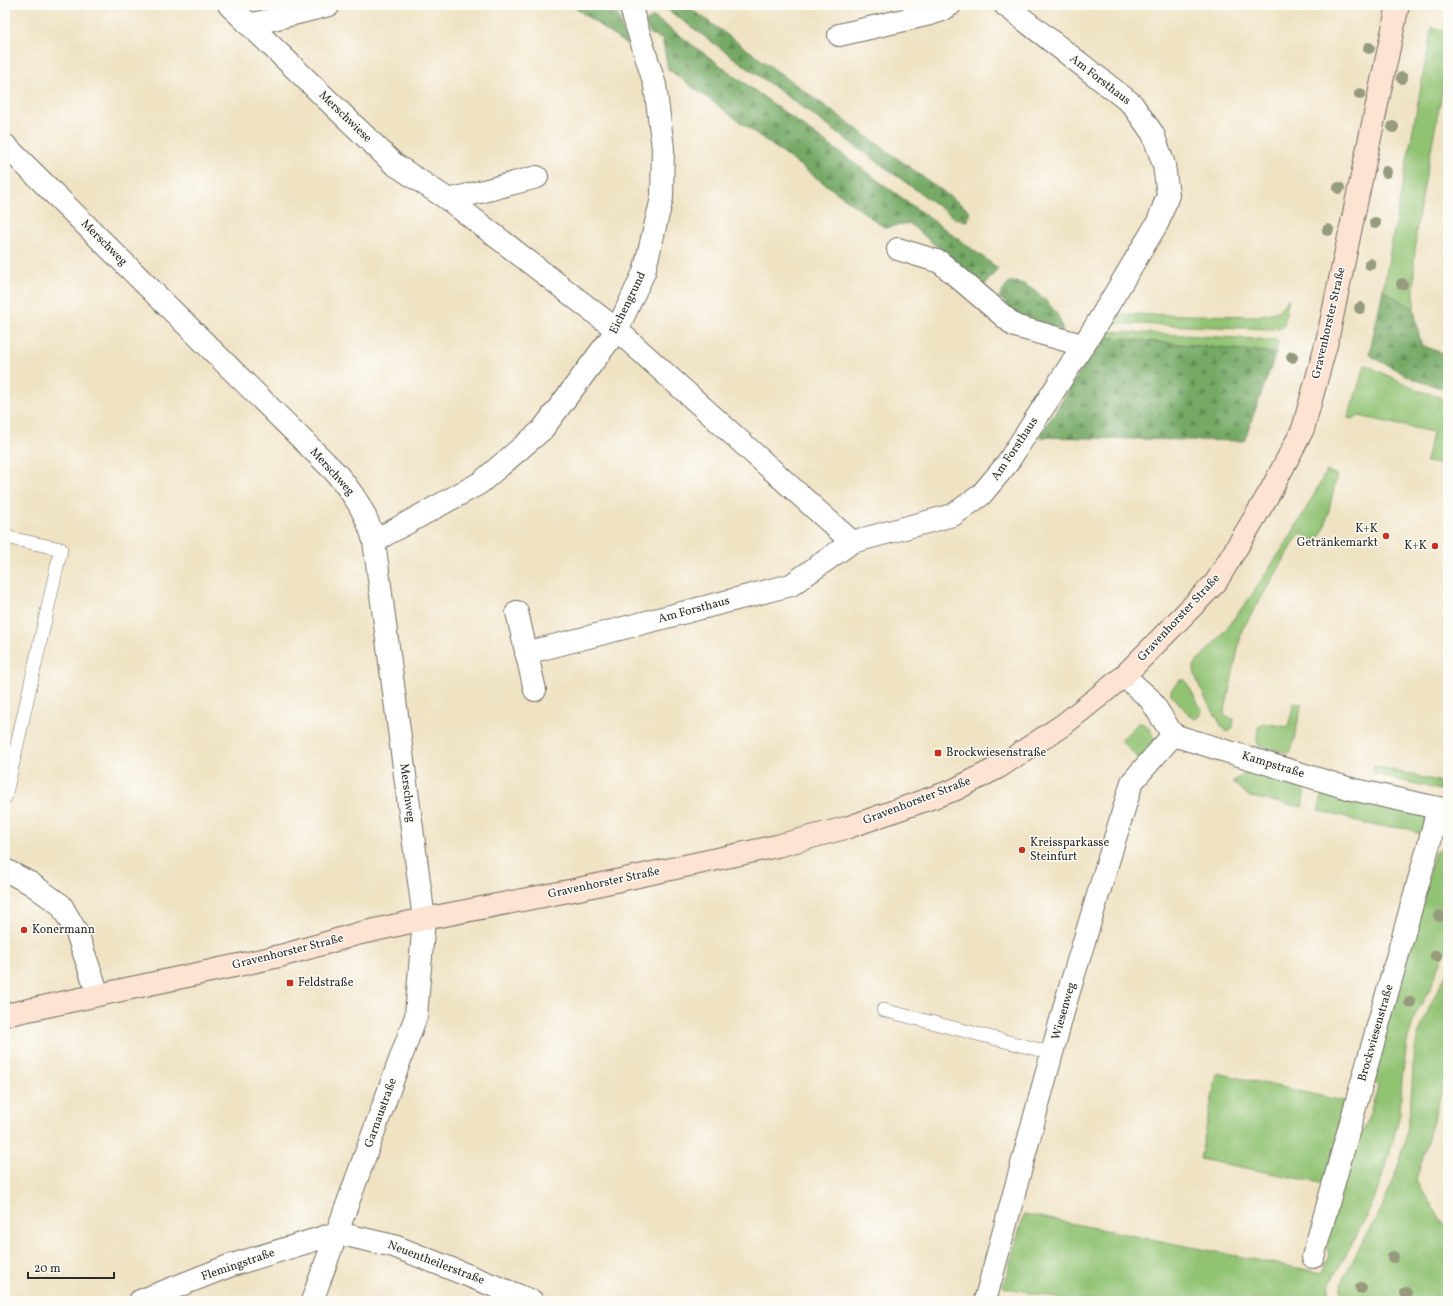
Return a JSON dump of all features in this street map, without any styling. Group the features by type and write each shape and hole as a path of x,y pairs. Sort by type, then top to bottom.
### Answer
{"main road":[{"name":"Gravenhorster Straße","path":"5,1015 98,994 255,962 357,934 424,919 574,890 778,846 849,827 954,790 999,767 1063,725 1124,676 1216,582 1270,492 1303,429 1327,341 1398,5"}],"street":[{"name":"Merschwiese","path":"229,5 394,164 449,200 617,330"},
{"path":"249,25 329,5"},
{"name":"Eichengrund","path":"374,541 480,483 542,430 617,330 644,272 662,198 663,148 655,85 630,5"},
{"path":"839,35 930,14 942,10 950,5"},
{"name":"Am Forsthaus","path":"526,653 791,585 852,542 953,515 981,495 1006,466 1095,326 1158,222 1168,195 1164,165 1153,134 1132,104 1005,5"},
{"name":"Merschweg","path":"5,145 336,473 354,495 369,523 374,541 424,919"},
{"path":"449,200 536,177"},
{"path":"898,249 940,262 1015,326 1082,345"},
{"path":"617,330 852,542"},
{"path":"517,612 534,690"},
{"path":"1124,676 1150,699 1173,735"},
{"name":"Kampstraße","path":"1173,735 1352,789 1443,810"},
{"name":"Wiesenweg","path":"985,1301 1066,1001 1132,782 1173,735"},
{"name":"Brockwiesenstraße","path":"1313,1258 1429,844 1443,810"},
{"path":"5,870 30,883 61,905 77,933 98,994"},
{"name":"Garnaustraße","path":"312,1301 416,1016 424,919"},
{"name":"Flemingstraße","path":"140,1301 229,1266 337,1233"},
{"name":"Neuentheilerstraße","path":"337,1233 394,1246 532,1301"}],"lane":[{"path":"5,537 61,548 5,798"},
{"path":"883,1010 1052,1053"}],"green space":[{"path":"571,5 615,5 627,45"},
{"path":"661,5 686,5 970,211 968,221 956,219"},
{"path":"654,17 998,268 984,286 909,223 885,228 668,69 662,39 651,35 645,22"},
{"path":"1432,27 1448,32 1448,77 1443,87 1417,223 1414,263 1414,309 1383,290"},
{"path":"1009,282 1021,283 1041,296 1059,317 1062,331 1021,318 999,297"},
{"path":"1383,290 1414,309 1421,345 1448,355 1448,390 1415,380 1369,355"},
{"path":"1289,298 1282,328 1270,329 1109,323 1116,314 1257,316 1278,311"},
{"path":"1106,331 1278,341 1276,353 1102,337"},
{"path":"1102,337 1276,353 1244,441 1039,437"},
{"path":"1365,365 1448,402 1448,466 1426,462 1432,432 1359,416 1354,419 1348,418"},
{"path":"1326,471 1337,475 1325,527 1317,542 1300,533 1242,630 1224,716 1234,719 1233,727 1227,732 1224,730 1210,707 1197,680 1194,672 1194,665 1222,634 1251,596 1288,540"},
{"path":"1180,680 1185,680 1202,710 1201,715 1196,719 1192,718 1171,694 1171,690"},
{"path":"1294,703 1302,704 1291,752 1288,753 1259,746 1257,740 1258,727 1264,723 1288,727"},
{"path":"1138,723 1147,726 1155,740 1142,762 1121,740"},
{"path":"1374,766 1445,783 1448,773 1448,792 1372,773"},
{"path":"1250,770 1301,782 1305,790 1302,807 1250,797 1232,782"},
{"path":"1323,788 1421,811 1428,824 1424,833 1416,833 1410,829 1364,824 1343,816 1319,811"},
{"path":"1442,849 1448,850 1448,944 1430,989 1415,1015 1407,1043 1402,1078 1400,1114 1386,1167 1372,1205 1330,1283 1328,1301 1070,1301 1003,1287 1024,1214 1323,1273 1329,1254 1323,1241 1354,1135 1365,1128 1378,1087 1371,1075 1435,852"},
{"path":"1448,970 1448,1068 1416,1181 1448,1231 1448,1301 1341,1301 1340,1292 1343,1280 1356,1253 1378,1215 1387,1196 1397,1168 1403,1149 1409,1119 1414,1057 1417,1040 1427,1013"},
{"path":"1217,1073 1348,1102 1325,1184 1200,1159"}],"place":[{"name":"K+K Getränkemarkt","path":"1386,536"},
{"name":"K+K","path":"1435,546"},
{"name":"Brockwiesenstraße","path":"938,753"},
{"name":"Kreissparkasse Steinfurt","path":"1022,850"},
{"name":"Konermann","path":"24,930"},
{"name":"Feldstraße","path":"290,983"}]}
